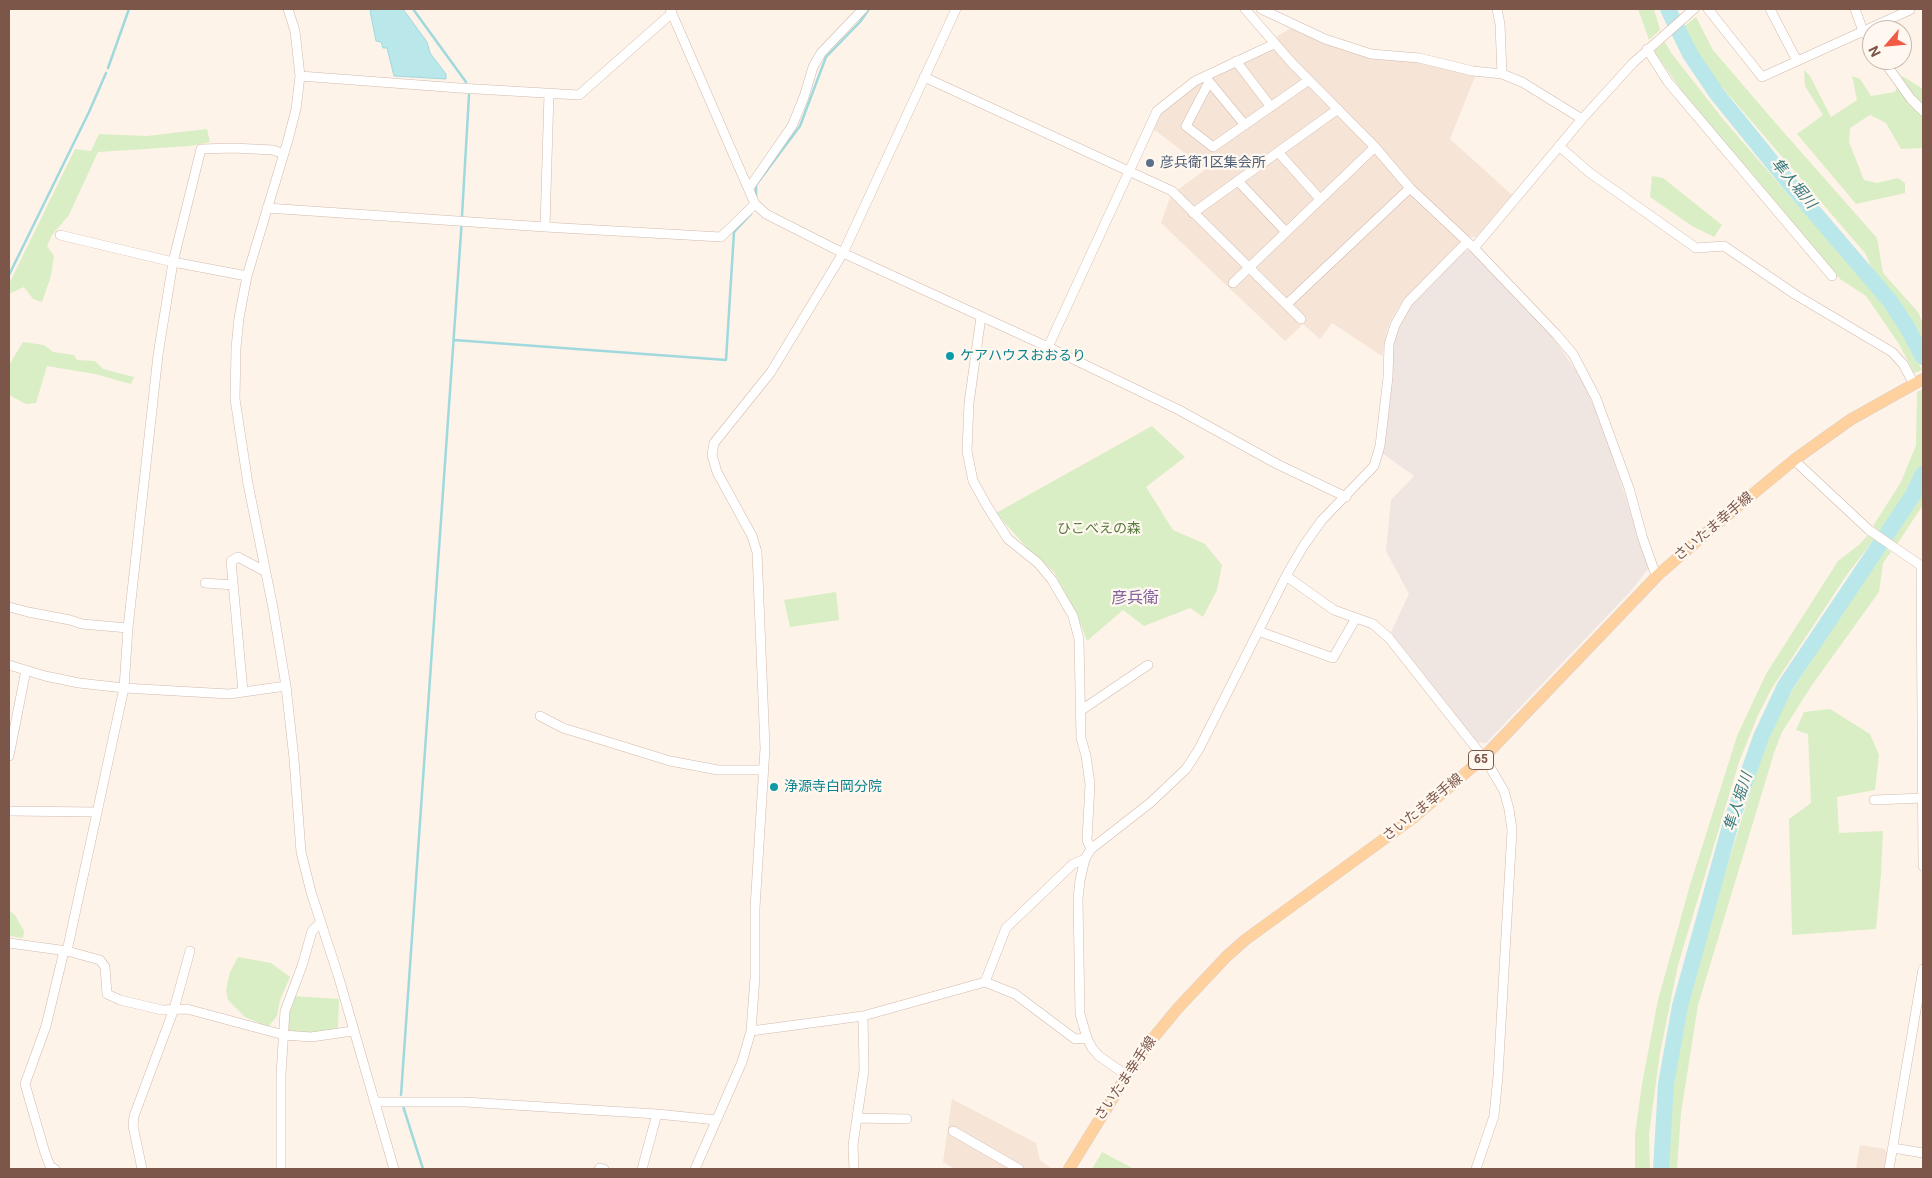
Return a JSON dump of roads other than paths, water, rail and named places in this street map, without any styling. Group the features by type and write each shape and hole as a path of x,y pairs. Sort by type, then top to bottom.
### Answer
{"main road":[{"name":"さいたま幸手線","path":"1069,1169 1126,1075 1158,1032 1226,958 1277,917 1413,818 1483,758 1658,575 1794,460 1850,420 1918,382"}],"street":[{"path":"288,9 295,31 300,76 296,109 247,276 238,325 235,399 248,484 286,686 301,852 394,1169"},
{"path":"749,188 792,126 804,97 813,67 821,53 863,9"},
{"path":"695,1169 742,1062 751,1031 755,977 755,908 764,770 764,709 757,552 752,536 717,472 712,455 714,443 771,372 843,253 956,9"},
{"path":"1246,9 1274,44 1375,147 1410,188 1471,245 1573,354 1596,398 1629,488 1643,539 1654,570 1658,575"},
{"path":"1261,9 1325,39 1371,54 1419,58 1473,71 1502,74 1522,82 1582,119"},
{"path":"1497,9 1500,24 1502,74"},
{"path":"1126,1075 1099,1056 1087,1038 1080,1014 1078,905 1080,880 1085,859 1090,849 1150,803 1186,769 1199,749 1304,544 1322,520 1374,466 1380,446 1388,377 1389,344 1395,325 1408,302 1471,245 1582,119 1647,49 1694,9"},
{"path":"1708,9 1762,77 1862,31"},
{"path":"1770,9 1797,61"},
{"path":"1855,9 1862,28"},
{"path":"1888,20 1910,10 1908,9"},
{"path":"300,76 579,95 671,11 755,204 766,214 843,253 1048,347 1179,410 1277,464 1346,497"},
{"path":"1048,347 1157,111 1195,81 1207,79 1236,61 1274,44"},
{"path":"1647,49 1668,82 1832,276"},
{"path":"1236,61 1271,107"},
{"path":"1890,70 1911,99 1923,111"},
{"path":"924,77 1172,191 1301,319"},
{"path":"1207,79 1186,126 1213,147 1309,80"},
{"path":"1207,79 1245,125"},
{"path":"545,227 549,93"},
{"path":"1193,213 1338,109"},
{"path":"1559,146 1590,173 1696,248 1724,246 1796,295 1892,352 1918,382"},
{"path":"1233,283 1375,147"},
{"path":"55,1169 50,1166 45,1153 25,1084 46,1026 66,951 124,688 128,628 156,373 173,262 201,149 273,150 284,154"},
{"path":"1278,152 1320,200"},
{"path":"1238,181 1286,232"},
{"path":"1287,304 1410,188"},
{"path":"267,208 721,237 755,204"},
{"path":"60,235 173,262 247,276"},
{"path":"981,317 969,403 967,451 973,481 1008,539 1038,563 1052,580 1073,616 1079,639 1081,738 1090,784 1087,840 1090,849"},
{"path":"1794,460 1869,530 1895,549 1920,563 1923,866"},
{"path":"242,692 231,561 238,557 266,572"},
{"path":"1286,576 1334,610 1373,624 1389,638 1483,758 1504,791 1512,830 1494,1116 1476,1169"},
{"path":"205,583 233,585"},
{"path":"9,607 82,624 128,628"},
{"path":"1258,631 1333,658 1356,618"},
{"path":"9,665 79,683 124,688 229,694 286,686"},
{"path":"1080,711 1148,665"},
{"path":"9,756 26,670"},
{"path":"540,716 564,728 670,761 718,770 764,770"},
{"path":"1874,800 1923,798"},
{"path":"9,810 97,812"},
{"path":"985,982 1006,928 1073,864 1085,859"},
{"path":"281,1169 285,1011 302,966 312,931 320,922"},
{"path":"9,943 66,951 100,960 105,967 107,994 120,1000 162,1010 187,1009 284,1035 311,1037 354,1031"},
{"path":"142,1169 133,1126 134,1116 174,1009 190,951"},
{"path":"1889,1169 1923,969"},
{"path":"751,1031 863,1016 985,982 1015,994 1075,1039 1087,1038"},
{"path":"854,1169 853,1145 864,1070 863,1016"},
{"path":"375,1102 465,1102 657,1114 716,1120"},
{"path":"642,1169 657,1114"},
{"path":"857,1118 907,1119"},
{"path":"953,1131 1019,1169"},
{"path":"1893,1148 1923,1154"},
{"path":"599,1169 604,1169"}],"water":[{"path":"374,9 403,9 427,42 430,53 446,74 446,79 394,76 387,48 383,48 381,42 376,41 370,11"}],"waterway":[{"path":"108,68 129,9"},
{"path":"413,9 466,82"},
{"path":"756,197 756,185 800,126 826,57 860,22 869,9"},
{"name":"隼人堀川","path":"1668,9 1690,54 1717,94 1789,183 1890,301 1923,357"},
{"path":"9,275 89,112 106,73"},
{"path":"401,1095 469,95"},
{"path":"454,340 726,360 734,232 751,214"},
{"name":"隼人堀川","path":"1661,1169 1666,1084 1680,1006 1732,819 1761,737 1785,686 1913,495 1923,474"},
{"path":"403,1106 423,1169"}],"place":[{"name":"彦兵衛1区集会所","path":"1150,163"},
{"name":"ケアハウスおおるり","path":"950,356"},
{"name":"浄源寺白岡分院","path":"774,787"}],"district":[{"name":"彦兵衛","path":"1135,599"}],"park label":[{"name":"ひこべえの森","path":"1099,529"}]}
